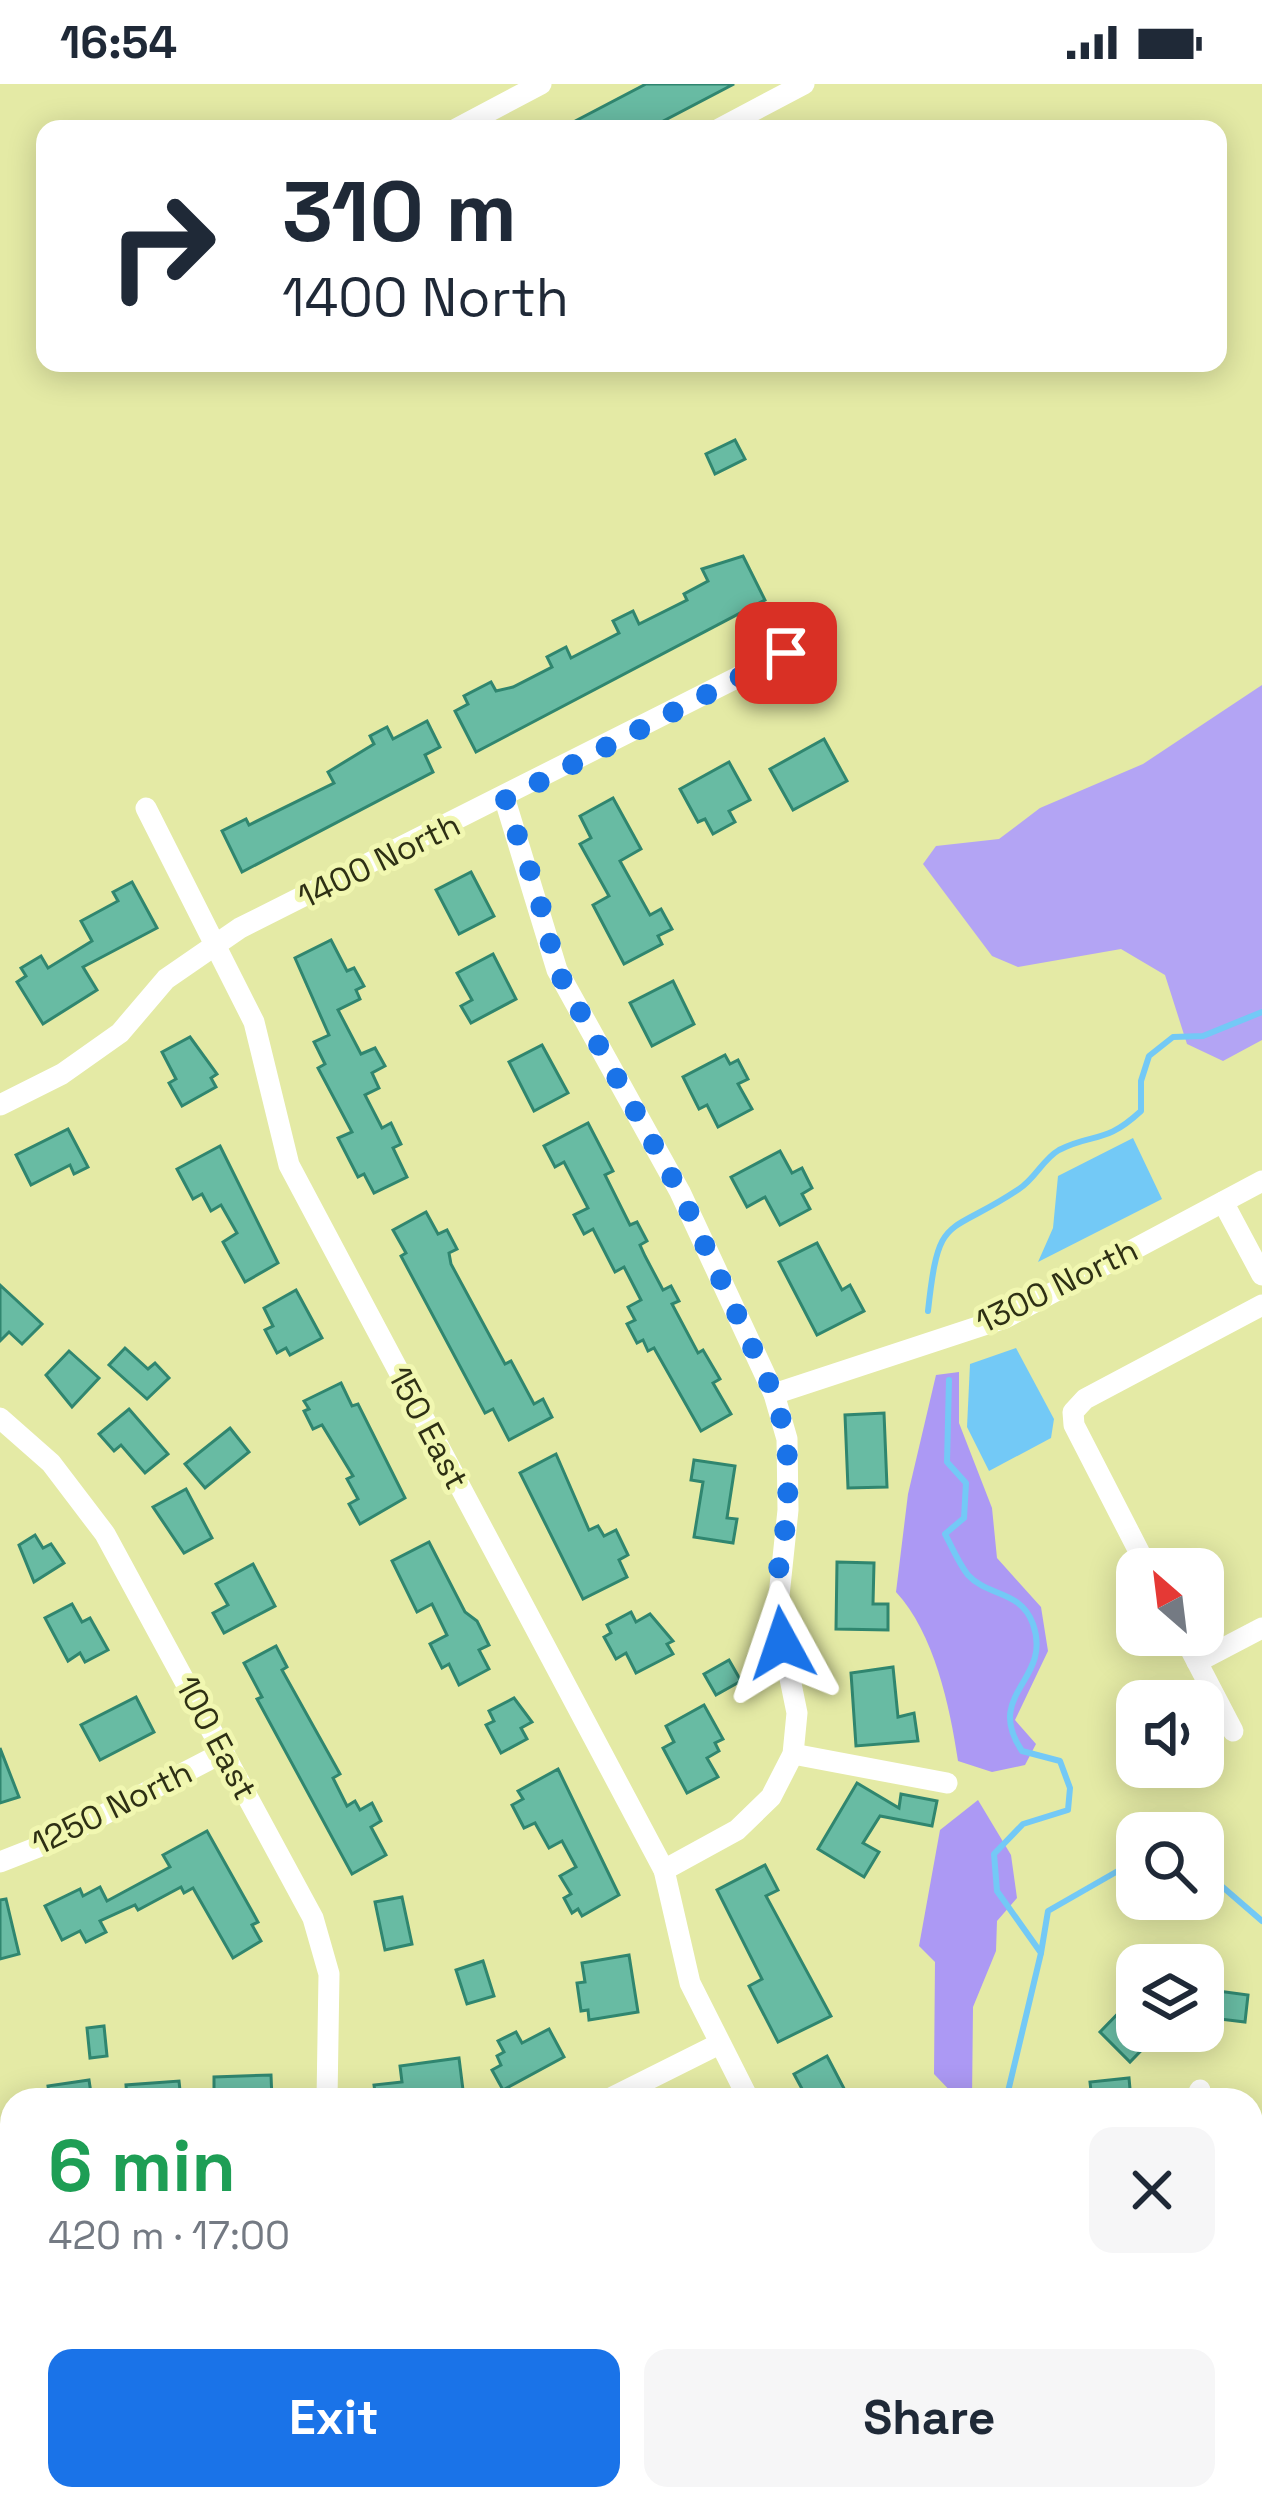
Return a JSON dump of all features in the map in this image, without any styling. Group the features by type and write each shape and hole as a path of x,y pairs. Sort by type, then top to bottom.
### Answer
{"street":[{"path":"473,120 541,84"},
{"path":"736,120 804,84"},
{"name":"1400 North","path":"0,1105 62,1074 120,1033 166,979 218,943 786,653"},
{"path":"505,800 537,891 557,970 680,1192 774,1394 787,1439 788,1510 777,1615 797,1713 793,1754 771,1797 737,1830 664,1870"},
{"name":"150 East","path":"146,808 254,1022 289,1165 664,1870 690,1983 742,2088"},
{"name":"1300 North","path":"774,1394 1005,1318 1262,1181"},
{"path":"1222,1202 1262,1275"},
{"path":"1137,1548 1074,1425 1073,1412 1085,1400 1262,1305"},
{"name":"100 East","path":"0,1418 50,1463 105,1534 313,1918 328,1974 327,2088"},
{"path":"1197,1662 1262,1628"},
{"path":"1194,1656 1233,1731"},
{"name":"1250 North","path":"0,1862 51,1842 224,1752"},
{"path":"793,1754 946,1783"},
{"path":"631,2088 719,2044"}],"shaded area":[{"path":"1262,685 1262,1040 1223,1061 1187,1044 1165,975 1121,949 1018,967 992,956 923,864 936,846 999,839 1040,808 1143,764"},
{"path":"959,1372 959,1423 992,1508 997,1558 1041,1607 1048,1651 1015,1720 1036,1744 1025,1765 992,1772 958,1761 945,1694 930,1649 896,1592 908,1494 936,1375"},
{"path":"978,1800 1011,1855 1017,1898 997,1921 996,1951 973,2007 972,2088 947,2088 934,2074 935,1962 919,1946 940,1830"}],"water":[{"path":"1133,1138 1162,1199 1038,1262 1053,1228 1058,1176"},
{"path":"1016,1348 1054,1419 1051,1438 989,1471 967,1427 970,1364"}],"building":[{"path":"646,84 734,84 665,120 577,120"},
{"path":"735,440 745,459 715,474 706,454"},
{"path":"743,556 765,600 476,752 455,711 468,704 464,696 491,682 496,691 513,687 552,667 547,657 566,647 571,658 619,633 613,621 633,611 639,624 687,600 684,594 708,581 702,569"},
{"path":"427,721 440,747 425,755 433,772 242,872 222,831 246,819 249,825 334,783 328,772 374,744 370,736 387,727 393,739"},
{"path":"824,739 847,781 793,810 770,769"},
{"path":"729,762 750,800 729,811 735,822 713,834 705,819 698,822 680,789"},
{"path":"613,798 641,849 620,861 650,915 661,909 672,929 658,936 662,944 624,964 593,905 609,896 580,844 591,838 580,816"},
{"path":"471,872 494,916 459,934 436,890"},
{"path":"132,882 157,928 83,967 97,990 43,1024 17,982 26,976 21,968 41,956 48,968 92,941 81,921 118,901 113,892"},
{"path":"331,940 347,971 354,968 364,986 356,990 360,999 338,1010 361,1054 375,1048 385,1066 372,1073 379,1088 365,1095 382,1128 391,1123 401,1144 393,1148 407,1177 374,1193 364,1174 358,1177 338,1138 352,1132 318,1068 325,1064 314,1042 329,1035 295,958"},
{"path":"493,954 516,999 471,1023 461,1006 472,1000 457,973"},
{"path":"673,981 694,1024 652,1046 630,1003"},
{"path":"190,1037 217,1074 211,1078 216,1087 182,1106 169,1083 176,1079 162,1052"},
{"path":"542,1045 568,1093 534,1111 509,1062"},
{"path":"725,1055 730,1064 738,1060 748,1079 738,1084 752,1109 718,1127 707,1105 699,1109 683,1077"},
{"path":"588,1123 613,1171 605,1175 630,1225 637,1222 647,1241 640,1245 645,1256 663,1290 671,1286 679,1301 672,1304 698,1353 703,1350 720,1379 713,1383 731,1414 701,1431 654,1348 648,1351 643,1340 637,1343 627,1324 635,1320 628,1307 641,1300 624,1267 615,1272 593,1229 584,1234 574,1215 588,1208 564,1162 555,1167 544,1146"},
{"path":"68,1129 88,1167 74,1174 70,1165 31,1185 16,1155"},
{"path":"220,1146 278,1263 245,1282 223,1242 237,1233 221,1205 211,1211 202,1194 193,1199 177,1169"},
{"path":"780,1151 792,1173 802,1168 812,1188 802,1194 810,1209 780,1225 765,1197 747,1207 731,1177"},
{"path":"426,1212 438,1234 447,1230 457,1249 449,1253 451,1264 505,1364 511,1361 534,1404 543,1399 552,1417 509,1440 493,1409 485,1413 401,1256 406,1253 393,1230"},
{"path":"817,1243 842,1290 850,1285 864,1311 817,1335 779,1262"},
{"path":"0,1285 42,1324 22,1344 9,1332 0,1341"},
{"path":"296,1290 322,1338 290,1355 286,1348 277,1353 265,1330 273,1326 264,1308"},
{"path":"125,1348 148,1369 155,1363 169,1378 147,1399 109,1365"},
{"path":"69,1351 99,1378 72,1407 46,1375"},
{"path":"341,1383 352,1406 358,1404 405,1498 360,1524 349,1504 358,1499 347,1479 353,1476 322,1425 313,1429 304,1411 309,1409 304,1401"},
{"path":"129,1409 168,1454 145,1473 121,1445 114,1451 99,1434"},
{"path":"884,1413 887,1487 848,1488 845,1415"},
{"path":"230,1428 249,1452 205,1488 185,1464"},
{"path":"556,1454 589,1530 598,1526 604,1536 616,1530 628,1555 619,1560 627,1577 583,1599 520,1473"},
{"path":"694,1460 735,1466 727,1518 737,1519 733,1543 694,1537 703,1482 691,1480"},
{"path":"186,1489 212,1538 184,1553 153,1507"},
{"path":"35,1535 43,1548 51,1544 64,1563 34,1582 19,1545"},
{"path":"429,1542 465,1612 477,1621 489,1645 479,1650 489,1669 459,1685 449,1664 442,1668 430,1644 447,1635 432,1604 417,1612 392,1561"},
{"path":"837,1562 874,1563 873,1604 888,1604 888,1630 836,1629"},
{"path":"253,1564 275,1606 224,1633 213,1613 228,1605 216,1584"},
{"path":"72,1604 82,1622 90,1618 108,1650 85,1662 80,1653 68,1661 45,1618"},
{"path":"631,1612 636,1622 650,1614 673,1641 667,1644 673,1654 636,1673 626,1653 616,1659 604,1637 611,1633 607,1625"},
{"path":"276,1646 287,1667 282,1670 340,1774 333,1778 347,1806 355,1801 360,1810 372,1803 381,1821 371,1827 386,1855 352,1874 257,1699 262,1697 244,1663"},
{"path":"729,1660 741,1681 716,1695 704,1674"},
{"path":"893,1667 898,1717 914,1713 918,1741 856,1746 851,1673"},
{"path":"136,1697 154,1732 100,1760 81,1725"},
{"path":"514,1698 532,1722 521,1728 527,1739 501,1753 486,1725 494,1721 489,1711"},
{"path":"704,1705 723,1739 715,1743 719,1751 707,1758 718,1777 687,1793 663,1748 674,1742 666,1726"},
{"path":"0,1748 19,1797 0,1803"},
{"path":"558,1769 619,1895 582,1916 578,1909 572,1913 564,1898 571,1894 560,1876 576,1867 562,1841 549,1848 535,1823 524,1828 512,1805 523,1799 518,1791"},
{"path":"857,1783 899,1808 901,1794 937,1801 932,1826 880,1816 863,1843 879,1852 864,1877 818,1849"},
{"path":"207,1831 258,1922 252,1925 261,1941 233,1958 193,1888 184,1893 181,1887 138,1910 135,1905 100,1921 106,1932 86,1942 80,1931 62,1940 45,1906 80,1889 83,1896 100,1887 107,1901 170,1867 163,1855"},
{"path":"765,1865 778,1890 766,1896 831,2016 778,2042 749,1986 762,1979 717,1890"},
{"path":"402,1897 412,1944 385,1950 375,1902"},
{"path":"6,1899 19,1954 0,1959 0,1900"},
{"path":"629,1955 638,2012 589,2020 588,2010 581,2011 577,1983 585,1982 582,1963"},
{"path":"483,1961 494,1996 467,2004 456,1970"},
{"path":"1224,1992 1248,1995 1245,2022 1224,2020"},
{"path":"1116,2016 1116,2048 1100,2032"},
{"path":"104,2026 107,2056 90,2058 87,2028"},
{"path":"549,2029 564,2057 502,2088 492,2070 501,2065 497,2056 504,2052 498,2041 516,2032 522,2043"},
{"path":"1120,2052 1140,2052 1130,2062"},
{"path":"827,2056 844,2088 802,2088 794,2074"},
{"path":"459,2058 463,2088 374,2088 402,2082 400,2066"},
{"path":"271,2075 272,2088 214,2088 214,2077"},
{"path":"1129,2078 1130,2088 1091,2088 1090,2082"},
{"path":"89,2080 90,2088 48,2088"},
{"path":"179,2081 180,2088 126,2088"}],"waterway":[{"path":"928,1311 937,1256 950,1230 1025,1185 1059,1150 1108,1134 1141,1111 1141,1081 1149,1056 1173,1037 1203,1036 1262,1012"},
{"path":"949,1380 947,1462 966,1483 964,1518 945,1534 968,1575 1028,1613 1037,1643 1014,1700 1012,1731 1022,1751 1060,1761 1070,1788 1068,1810 1023,1824 994,1854 997,1891 1041,1953 1009,2088"},
{"path":"1041,1953 1048,1911 1116,1872"},
{"path":"1224,1888 1262,1921"}],"route":[{"path":"782,1643 777,1579 788,1510 787,1439 774,1394 680,1192 557,970 537,891 505,800 786,653"}]}
